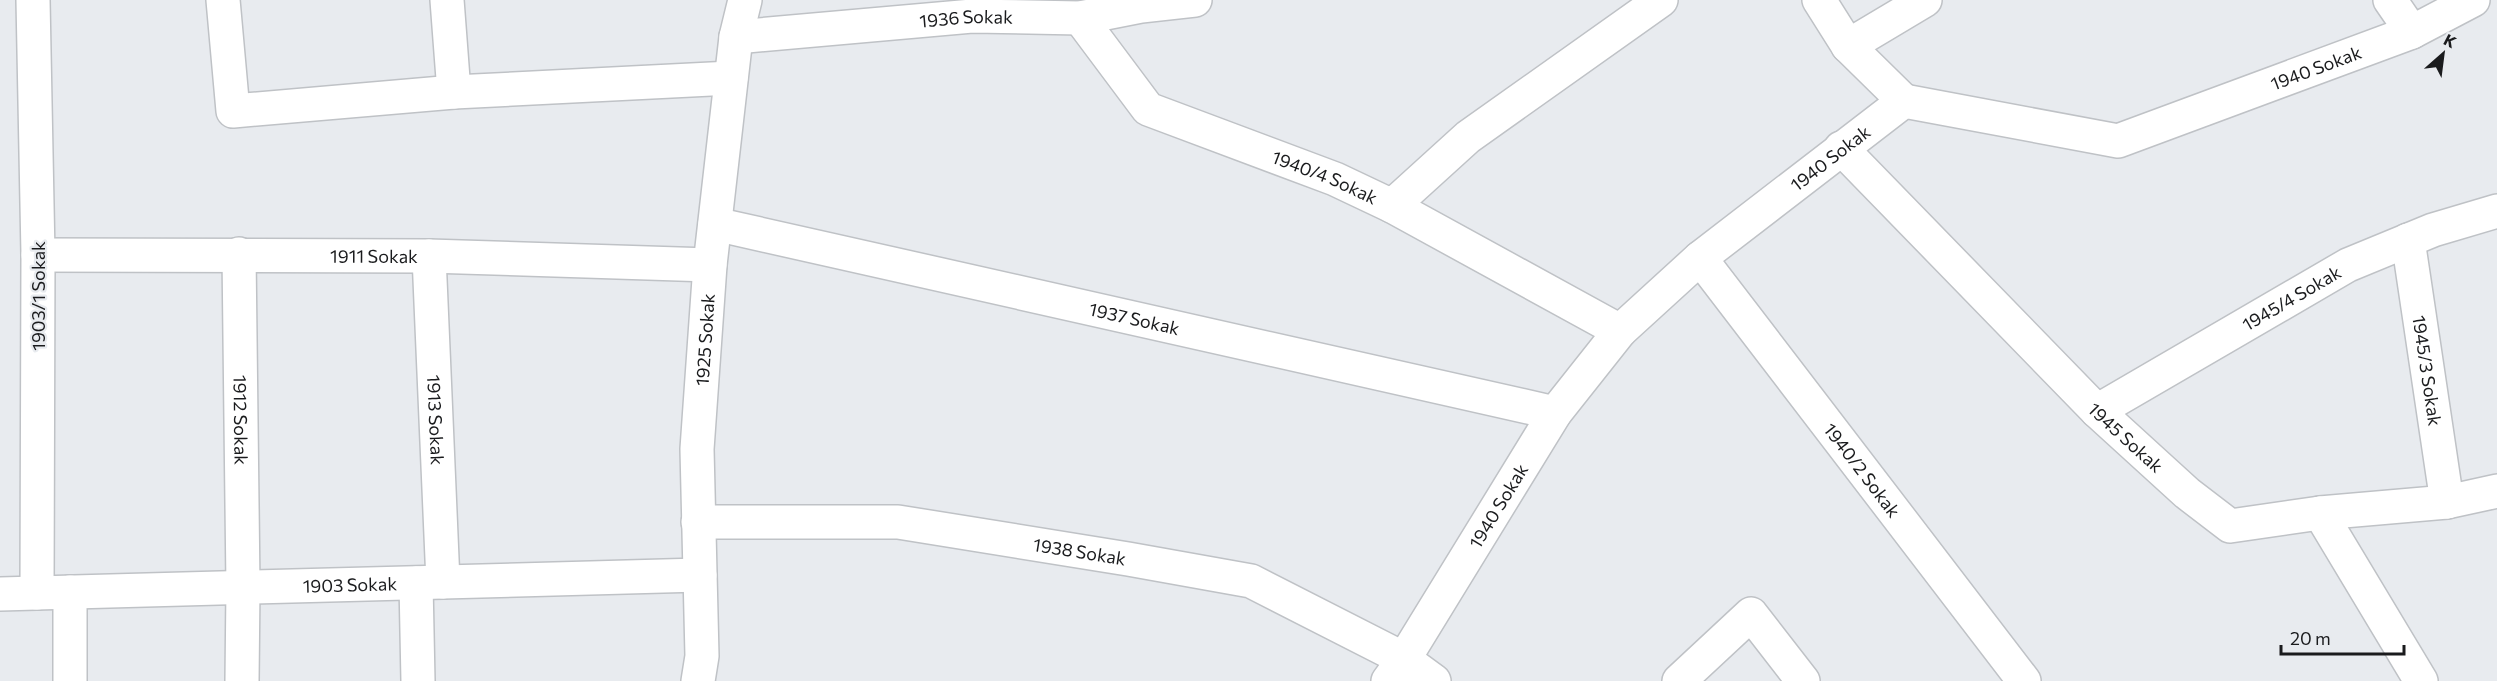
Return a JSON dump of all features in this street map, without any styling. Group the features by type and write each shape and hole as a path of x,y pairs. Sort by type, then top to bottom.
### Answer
{"street":[{"name":"1903/1 Sokak","path":"33,0 38,255 38,593"},
{"path":"223,0 232,111 454,92 731,78"},
{"path":"447,0 454,92"},
{"name":"1925 Sokak","path":"698,681 702,656 697,449 710,265 736,37 745,0"},
{"name":"1936 Sokak","path":"736,37 972,16 1080,18 1141,6 1195,0"},
{"name":"1940/4 Sokak","path":"1080,18 1148,109 1335,179 1392,206 1468,137 1661,0"},
{"path":"1819,0 1848,46 1904,101"},
{"path":"1848,46 1925,0"},
{"path":"2390,0 2412,32"},
{"name":"1940 Sokak","path":"1396,670 1555,413 1620,331 1700,258 1904,101 2118,141 2412,32 2473,0"},
{"name":"1945 Sokak","path":"1841,148 2097,411 2187,494 2230,526 2320,513 2447,502 2497,491"},
{"path":"1392,206 1620,331"},
{"name":"1945/4 Sokak","path":"2097,411 2348,265 2408,240 2497,211"},
{"name":"1937 Sokak","path":"715,225 1555,413"},
{"name":"1945/3 Sokak","path":"2408,240 2447,502"},
{"name":"1912 Sokak","path":"238,254 243,587 242,681"},
{"name":"1911 Sokak","path":"38,255 429,256 710,265"},
{"name":"1913 Sokak","path":"418,681 429,582 429,256"},
{"name":"1940/2 Sokak","path":"1700,258 2024,681"},
{"path":"2320,513 2421,681"},
{"name":"1938 Sokak","path":"698,522 898,522 1251,581 1396,670 1434,681"},
{"name":"1903 Sokak","path":"0,594 700,575"},
{"path":"70,592 70,681"},
{"path":"1679,681 1751,614 1803,681"}]}
